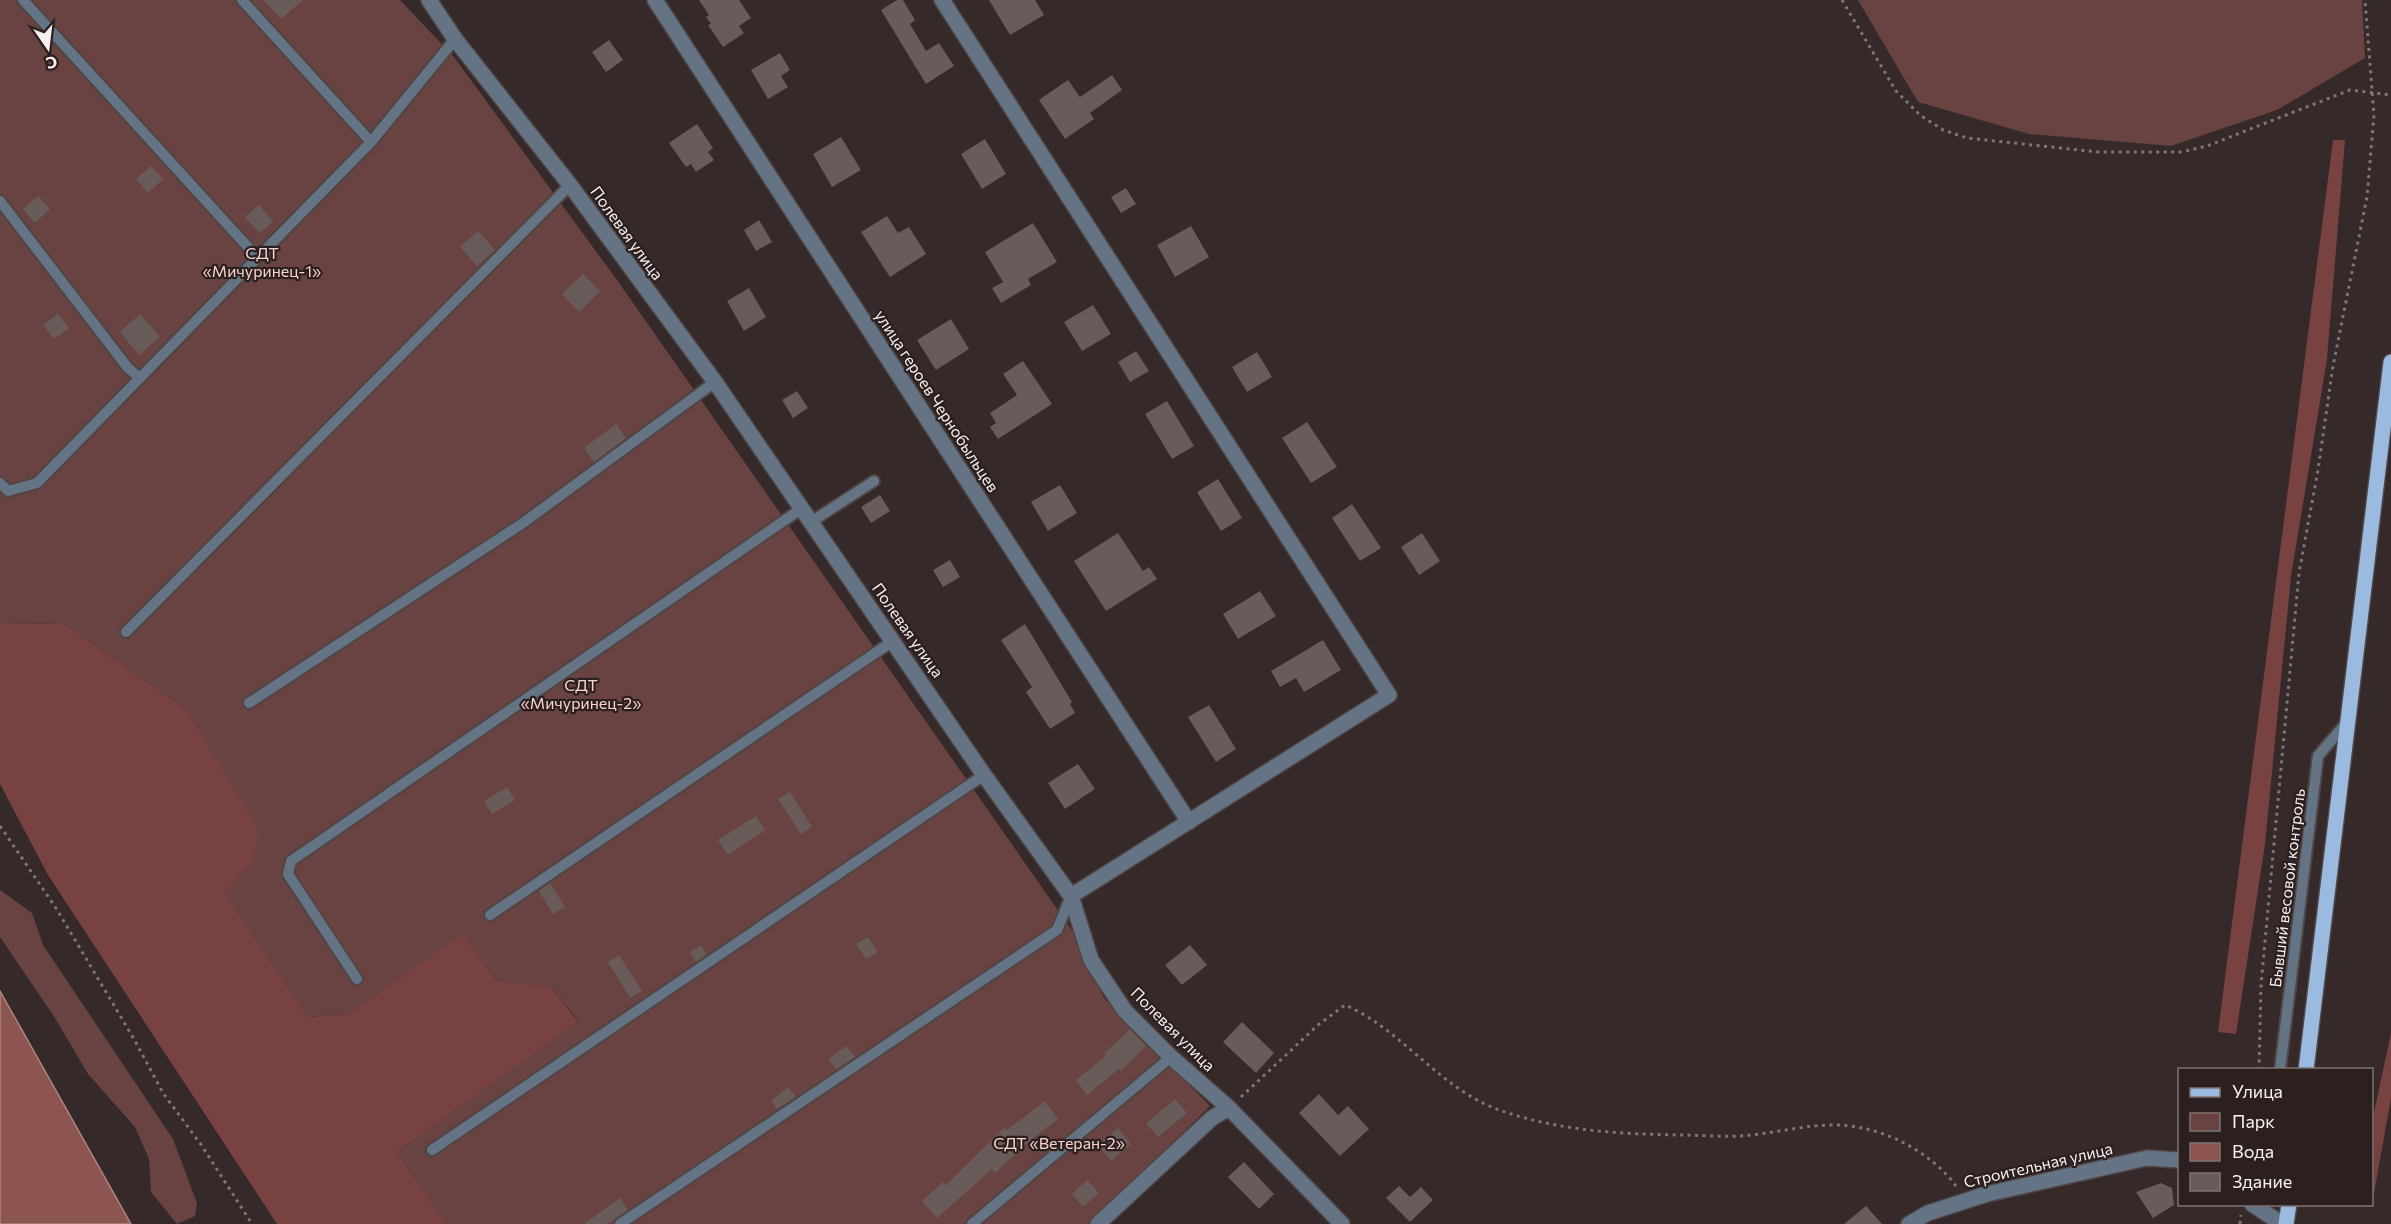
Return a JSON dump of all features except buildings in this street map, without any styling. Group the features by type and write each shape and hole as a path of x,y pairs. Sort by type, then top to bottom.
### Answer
{"main road":[{"path":"2306,1068 2391,362"},
{"path":"2284,1224 2288,1206"}],"street":[{"name":"Полевая улица","path":"429,0 455,39 570,184 715,381 984,775 1071,896 1091,960 1125,1011 1171,1057 1229,1108 1342,1224"},
{"name":"улица героев Чернобыльцев","path":"655,0 1189,822"},
{"path":"942,0 1389,695 1071,896"},
{"path":"1098,1224 1212,1118 1229,1108"},
{"name":"Строительная улица","path":"1909,1224 1928,1213 1967,1200 2147,1158 2178,1160"},
{"path":"2255,1206 2284,1224"}],"lane":[{"path":"23,0 257,257"},
{"path":"242,0 371,142"},
{"path":"0,483 8,491 37,483 371,142 455,39"},
{"path":"126,632 570,184"},
{"path":"0,201 128,368 140,378"},
{"path":"249,703 523,523 715,381"},
{"path":"811,522 874,481"},
{"path":"357,979 288,873 291,861 801,509"},
{"path":"490,915 893,640"},
{"name":"Бывший весовой контроль","path":"2280,1068 2318,756 2348,720"},
{"path":"432,1150 984,775"},
{"path":"620,1224 1057,930 1071,896"},
{"path":"972,1224 1171,1057"}],"path":[{"path":"1842,0 1896,91 1920,115 1943,130 1967,138 2098,152 2182,152 2206,146 2350,90 2391,95"},
{"path":"2259,1068 2262,973 2299,573 2318,470 2333,366 2367,197 2374,115 2370,91 2365,0"},
{"path":"0,826 62,918 134,1039 163,1093 202,1146 252,1224"},
{"path":"1229,1108 1318,1025 1345,1005 1364,1013 1457,1089 1500,1110 1558,1126 1615,1134 1740,1136 1839,1125 1850,1127 1890,1135 1943,1168 1967,1200"}],"green space":[{"path":"0,0 400,0 454,57 617,280 1076,936 1104,998 1210,1106 1092,1224 447,1224 397,1152 578,1020 550,986 498,982 463,935 348,1014 308,1017 225,893 252,863 186,709 63,623 0,622"},
{"path":"1858,0 2362,0 2365,58 2277,110 2171,146 2029,134 1918,102"},
{"path":"0,890 32,913 43,945 173,1139 197,1203 195,1216 177,1224 151,1192 149,1159 135,1127 88,1074 55,1018 0,937"}],"shaded area":[{"path":"2333,140 2345,140 2327,359 2291,576 2265,844 2236,1034 2218,1032"},
{"path":"0,622 63,623 186,709 259,830 252,863 225,893 308,1017 348,1014 463,934 497,981 550,986 578,1021 397,1152 447,1224 277,1224 48,875 0,784"},
{"path":"2391,1033 2391,1098 2374,1193 2373,1117"}],"water":[{"path":"0,991 131,1224 0,1224"}],"park label":[{"name":"СДТ «Мичуринец-1»","path":"262,262"},
{"name":"СДТ «Мичуринец-2»","path":"581,694"},
{"name":"СДТ «Ветеран-2»","path":"1059,1143"}]}
